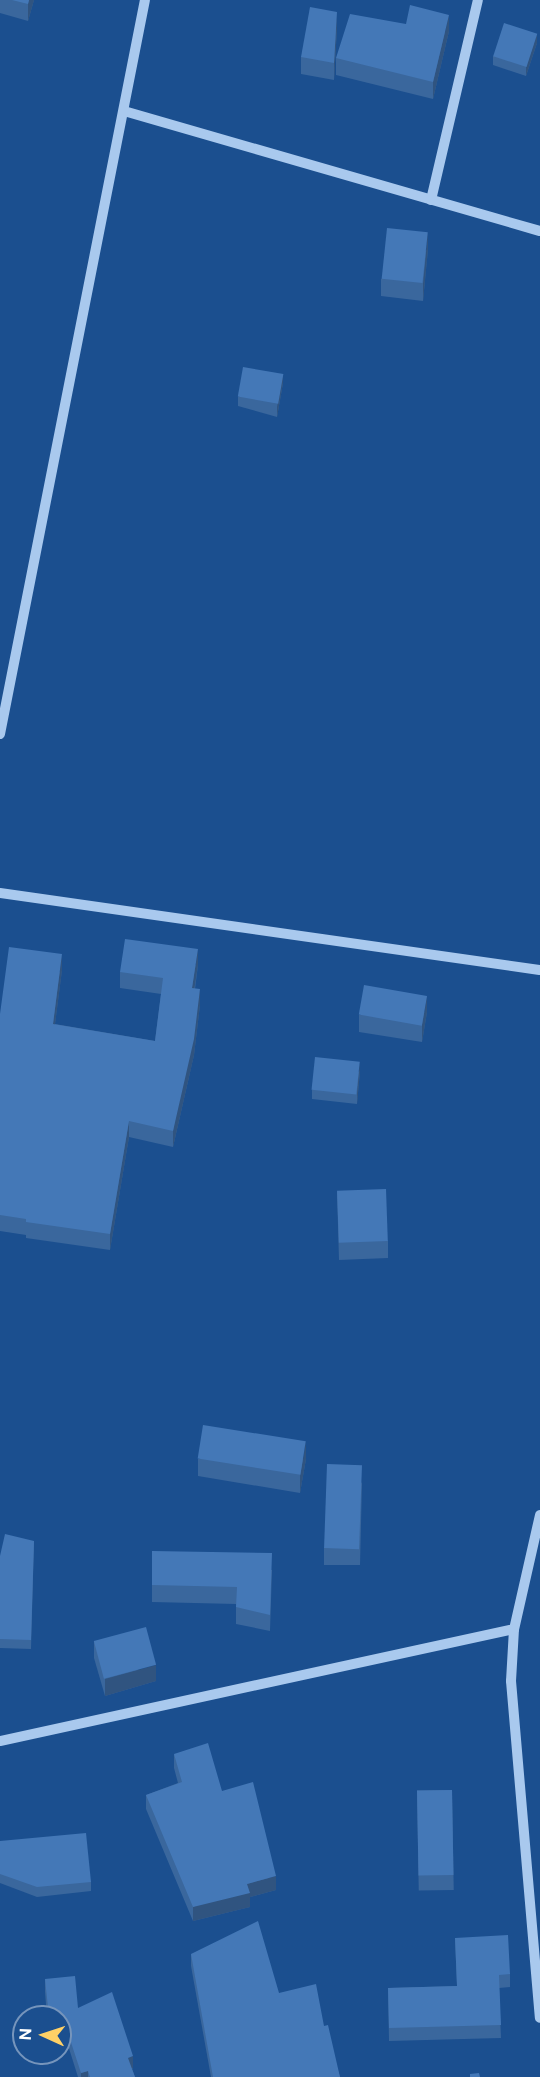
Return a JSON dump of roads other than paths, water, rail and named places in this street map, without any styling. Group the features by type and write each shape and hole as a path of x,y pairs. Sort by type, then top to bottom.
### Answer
{"street":[{"path":"0,734 145,0"},
{"path":"431,200 478,0"},
{"path":"124,111 540,231"},
{"path":"0,893 540,970"},
{"path":"540,1515 514,1629 511,1681 540,2018"},
{"path":"0,1741 514,1629"}]}
